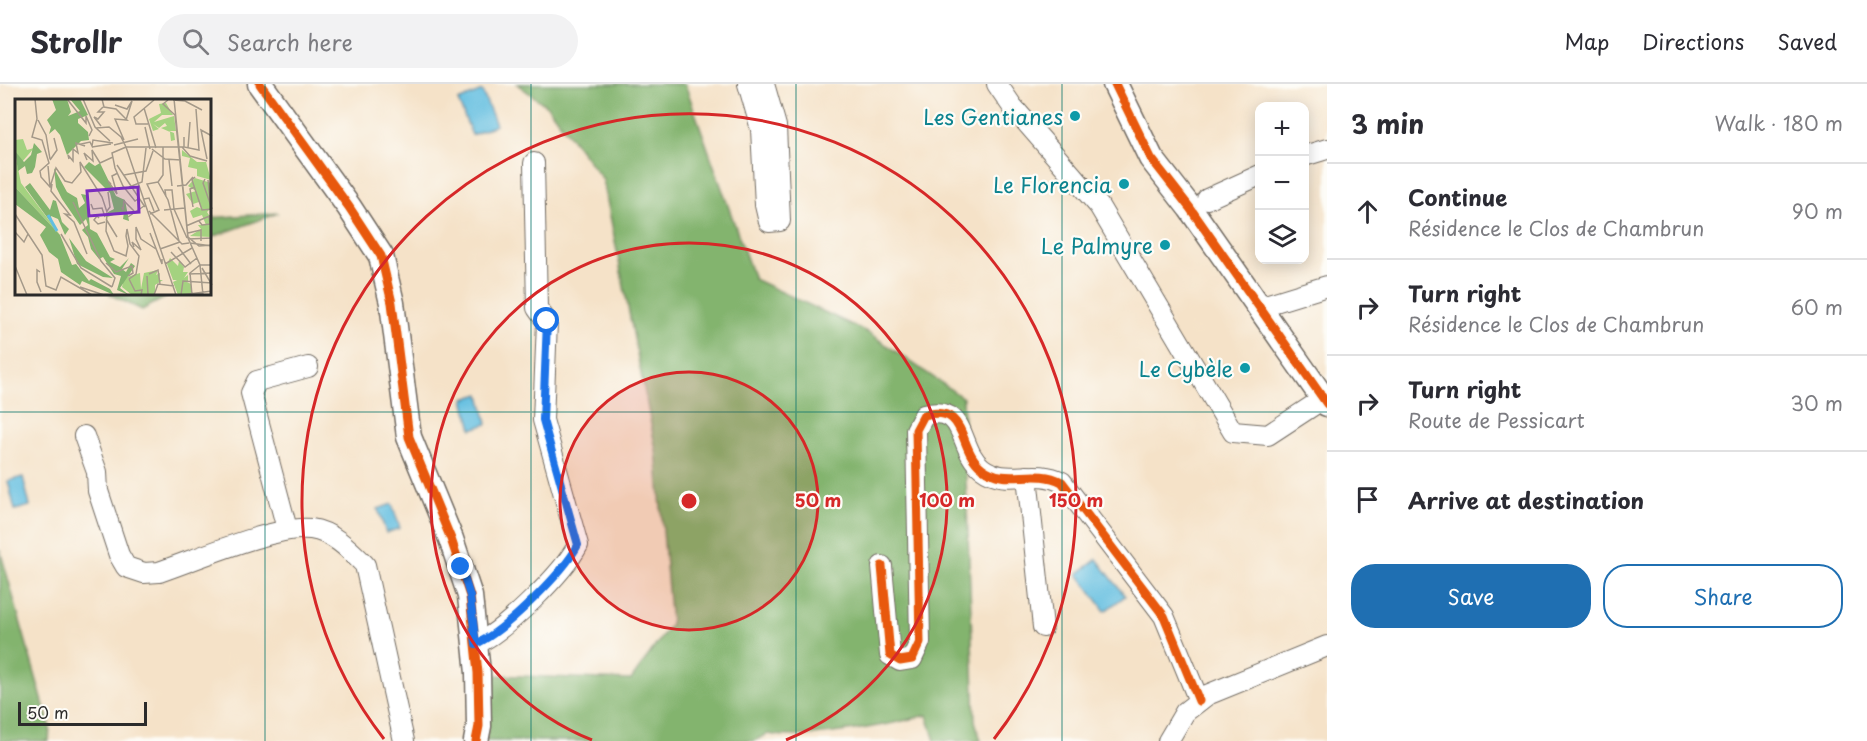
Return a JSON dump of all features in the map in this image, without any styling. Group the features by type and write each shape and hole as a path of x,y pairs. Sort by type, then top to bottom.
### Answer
{"street":[{"path":"260,84 349,207 381,256 392,303 408,437 451,538 470,596 476,644 479,726 476,741"},
{"path":"748,84 760,129 765,206 769,222 780,221 776,126 764,84"},
{"path":"997,84 1012,106 1099,206 1233,432 1268,435 1325,401 1150,158 1115,84"},
{"path":"1309,155 1327,149"},
{"path":"476,644 506,624 571,558 578,545 543,420 547,321 537,308 534,163"},
{"path":"1207,199 1255,177"},
{"path":"1259,307 1327,286"},
{"path":"287,529 251,393 257,381 308,367"},
{"path":"882,566 890,655 900,661 912,659 920,642 916,430 924,415 939,411 953,418 979,466 996,478 1050,476 1062,482 1164,616 1199,701"},
{"path":"84,436 97,472 98,491 126,567 144,573 159,572 287,529 314,530 344,544 365,565 404,741"},
{"path":"1027,476 1043,627"},
{"path":"1167,741 1185,712 1207,695 1327,646"}],"green space":[{"path":"517,84 685,84 754,279 869,333 963,398 975,721 981,741 935,741 927,715 869,728 824,734 784,736 768,734 754,741 486,741 494,675 631,680 671,624 656,450 603,180 548,107"},
{"path":"278,213 212,237 212,218"},
{"path":"113,296 168,296 142,310"},
{"path":"0,550 50,727 49,741 0,741"}],"water":[{"path":"482,91 496,125 472,135 458,101"},
{"path":"480,394 487,424 472,429 464,399"},
{"path":"23,477 30,506 15,510 8,481"},
{"path":"392,504 400,528 386,533 378,509"},
{"path":"1097,559 1125,596 1105,611 1078,574"}],"cycle path":[{"path":"260,84 349,207 381,256 392,303 409,437 451,539 470,596 478,673 479,726 476,741"},
{"path":"1115,84 1151,158 1190,208 1327,404"},
{"path":"882,566 890,655 900,661 912,659 920,642 916,430 924,415 938,413 949,416 956,422 974,460 982,468 1001,476 1041,476 1062,482 1164,616 1199,701"}],"place":[{"name":"Les Gentianes","path":"1075,116"},
{"name":"Le Florencia","path":"1124,184"},
{"name":"Le Palmyre","path":"1165,245"},
{"name":"Le Cybèle","path":"1245,368"}],"route":[{"path":"461,567 470,596 476,644 506,624 571,558 578,545 543,420 547,321"}]}
